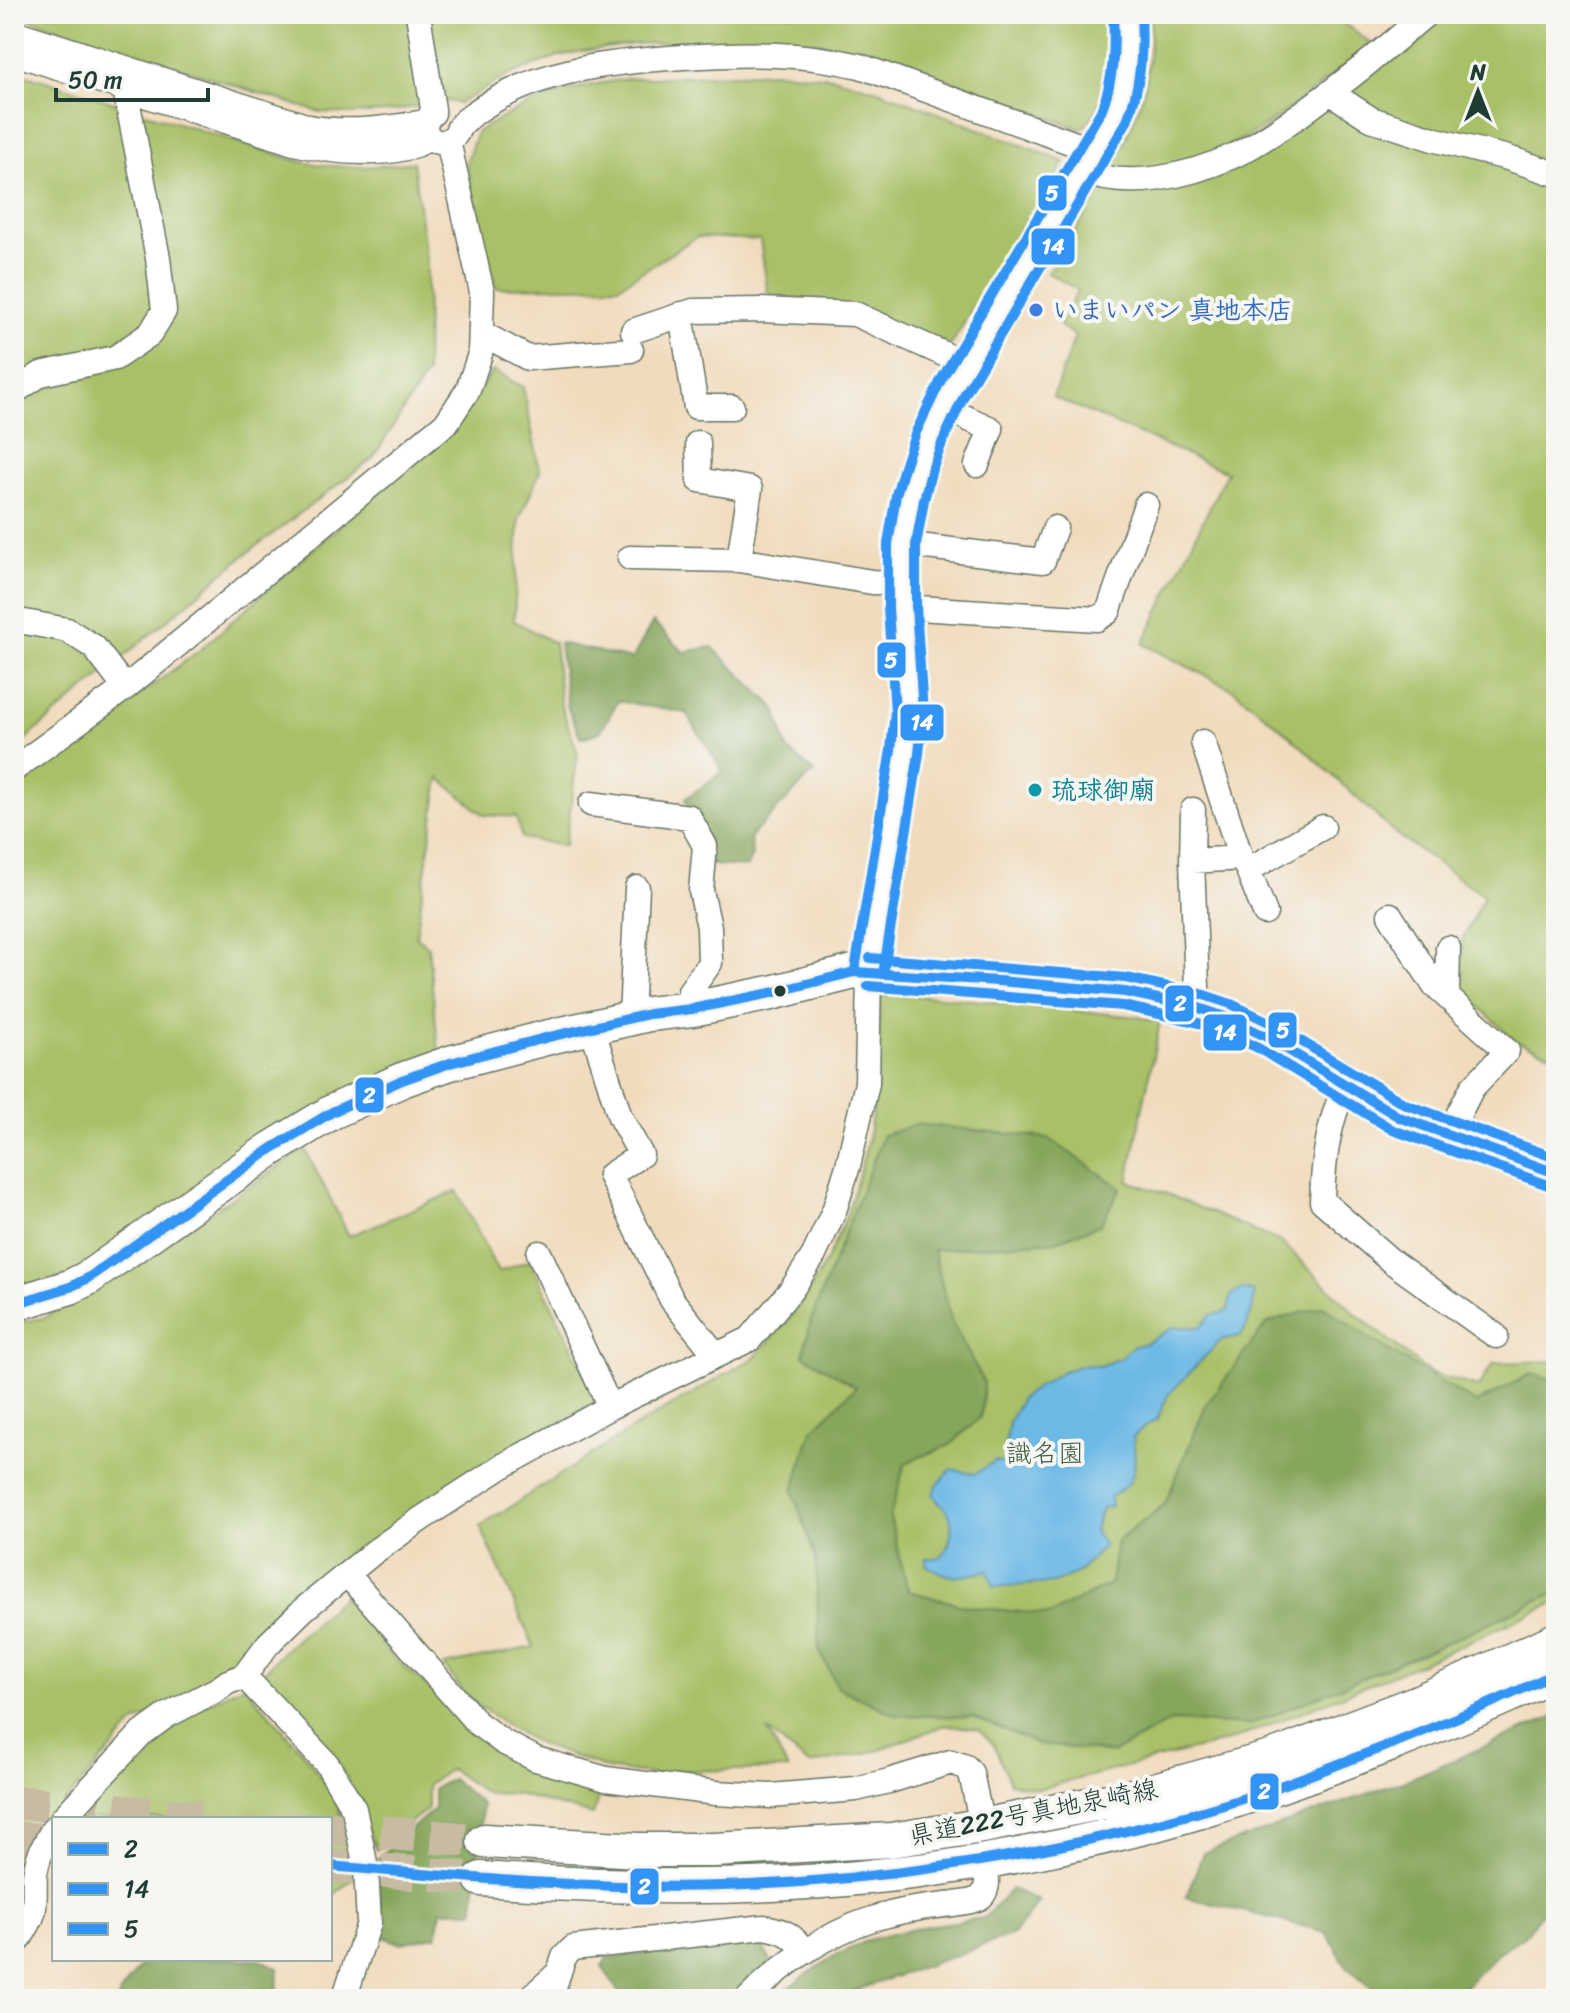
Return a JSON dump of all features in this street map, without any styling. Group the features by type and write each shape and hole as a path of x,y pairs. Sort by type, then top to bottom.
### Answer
{"main road":[{"path":"14,1304 70,1287 88,1278 251,1162 332,1112 414,1075 592,1027 782,991 854,972 1125,992 1196,1007 1265,1036 1399,1117 1556,1173"},
{"name":"県道222号真地泉崎線","path":"484,1841 639,1850 714,1850 891,1840 982,1826 1129,1797 1271,1758 1416,1703 1556,1640"},
{"name":"県道222号真地泉崎線","path":"481,1879 561,1885 721,1886 806,1882 984,1861 1200,1812 1419,1733 1556,1673"}],"street":[{"path":"14,769 125,688 447,422 468,390 480,354 482,292 434,133 418,14"},
{"path":"64,1817 147,1729 228,1682 244,1676 268,1644 304,1609 421,1519 501,1467 610,1407 750,1339 792,1289 814,1255 834,1211 848,1166 867,1083 869,972 909,712 902,544 910,497 942,407 1089,162 1120,101 1127,68 1127,14"},
{"path":"14,32 309,127 362,131 387,129 453,137 460,125 491,103 538,80 563,72 627,61 718,55 769,54 828,59 860,66 1089,162 1099,178 1109,180 1154,179 1234,156 1331,93 1426,14"},
{"path":"14,53 314,148 383,151 421,143 434,133"},
{"path":"14,392 41,374 115,358 150,334 164,311 158,258 125,89"},
{"path":"1331,93 1371,119 1556,174"},
{"path":"481,333 528,358 632,341 681,314 693,311 855,314 966,364"},
{"path":"681,314 696,407 732,407"},
{"path":"942,407 991,429 977,465"},
{"path":"698,443 699,480 750,489 739,560"},
{"path":"630,558 739,560 872,582 902,595 1097,619 1108,612 1146,505"},
{"path":"902,544 1043,561 1055,528"},
{"path":"14,620 67,630 94,647 125,688"},
{"path":"1203,742 1244,864 1265,913"},
{"path":"591,804 689,817 705,846 701,891 709,927 710,963 690,991 692,1009"},
{"path":"1193,810 1196,1007"},
{"path":"1192,861 1244,864 1323,827"},
{"path":"631,1018 637,888"},
{"path":"1390,915 1434,985 1507,1051 1472,1088 1448,1135"},
{"path":"1447,997 1448,948"},
{"path":"592,1027 620,1117 641,1155 610,1175 672,1300 716,1355"},
{"path":"1346,1086 1337,1104 1323,1175 1322,1201 1391,1261 1496,1336"},
{"path":"539,1253 610,1407"},
{"path":"347,1574 477,1723 503,1742 536,1759 606,1779 716,1793 770,1796 856,1789 951,1762 971,1773 982,1826"},
{"path":"244,1676 327,1764 354,1809 366,1868 369,1923 344,1999"},
{"path":"14,1947 32,1917 38,1860 52,1831"},
{"path":"748,1999 805,1952 872,1919 916,1908 975,1901 987,1887 984,1861"},
{"path":"550,1999 564,1957 573,1948 764,1927 785,1931 805,1952"},
{"path":"529,1999 557,1974"}],"green space":[{"path":"14,14 1108,14 1109,60 1099,105 1081,129 883,57 817,42 769,38 634,44 583,51 559,56 511,74 460,103 447,101 385,112 347,114 320,112 286,102"},
{"path":"1149,14 1331,14 1372,44 1271,122 1214,153 1155,169 1112,168 1137,112 1147,76"},
{"path":"1437,14 1556,14 1556,1056 1514,1040 1456,985 1463,938 1484,896 1397,835 1289,735 1234,690 1143,644 1227,472 1053,397 1075,336 1060,326 1078,290 1048,273 1101,191 1188,181"},
{"path":"14,71 301,162 357,167 413,162 427,266 426,374 373,458 242,557 14,749"},
{"path":"779,72 832,77 878,90 1065,162 951,345 856,309 768,294 760,240 697,237 619,286 495,288 466,163 477,132 531,104 604,83 625,79"},
{"path":"493,371 523,387 540,472 519,519 514,621 554,643 561,706 578,753 565,846 522,838 516,817 484,815 439,778 416,936 428,946 439,1054 75,1274 14,1292 14,792 200,650 443,437"},
{"path":"653,622 684,652 712,647 776,709 787,749 814,772 750,837 752,854 747,867 712,865 707,837 685,799 723,771 686,713 618,701 600,732 581,738 568,709 559,643 632,659"},
{"name":"識名園","path":"881,995 941,997 1138,1017 1160,1022 1128,1181 1281,1242 1355,1313 1430,1373 1478,1387 1494,1363 1556,1361 1556,1602 1424,1662 1232,1740 1038,1789 1010,1783 994,1745 978,1729 945,1725 875,1751 809,1765 767,1730 788,1769 685,1771 672,1776 611,1770 539,1744 466,1697 444,1665 534,1647 480,1526 635,1427 755,1357 795,1312 812,1286 845,1220 868,1140 875,1098"},
{"path":"918,1124 1048,1138 1121,1188 1100,1225 1056,1241 933,1250 951,1320 984,1383 981,1416 950,1445 905,1463 890,1517 908,1591 966,1606 1049,1615 1111,1583 1117,1541 1165,1504 1206,1405 1267,1323 1323,1306 1375,1342 1476,1403 1531,1374 1556,1380 1556,1592 1439,1646 1249,1725 1171,1721 1113,1753 1038,1744 973,1717 896,1715 838,1688 819,1650 816,1559 793,1491 812,1430 856,1387 803,1355 811,1320 883,1135"},
{"path":"305,1149 349,1236 457,1191 498,1272 530,1260 598,1400 466,1478 344,1564 203,1691 134,1723 47,1823 14,1923 14,1323 44,1318 159,1247"},
{"path":"344,1596 392,1656 459,1714 602,1784 593,1815 517,1794 485,1793 450,1769 428,1784 428,1808 376,1850 346,1777 319,1737 259,1677"},
{"path":"244,1685 305,1755 336,1800 350,1847 352,1879 332,1896 332,1817 84,1817 169,1722"},
{"path":"1556,1716 1556,1894 1525,1935 1498,1953 1453,1999 1390,1999 1379,1995 1346,1965 1326,1932 1186,1897 1203,1853 1414,1777"},
{"path":"452,1779 482,1805 474,1911 441,1911 437,1936 401,1943 380,1936 378,1858 434,1809 434,1788"},
{"path":"1012,1889 1039,1901 1013,1935 832,1999 786,1999 783,1991 834,1956 871,1939 927,1926 984,1918"},
{"path":"758,1940 771,1961 738,1999 663,1999 646,1990 640,1999 620,1999 617,1988 602,1967 607,1958"},
{"path":"144,1961 264,1961 278,1968 277,1998 118,1999"}],"water":[{"path":"1243,1289 1254,1292 1246,1328 1240,1336 1221,1340 1168,1395 1157,1419 1133,1437 1134,1472 1126,1485 1110,1497 1111,1506 1102,1508 1094,1531 1104,1546 1080,1571 1054,1583 994,1587 988,1571 956,1576 943,1574 926,1565 926,1558 943,1554 950,1538 949,1514 933,1494 938,1484 951,1469 975,1474 995,1461 1006,1463 1009,1458 1004,1452 1009,1423 1021,1398 1063,1371 1084,1365 1100,1366 1121,1358 1132,1347 1146,1343 1174,1327 1201,1327 1211,1315 1228,1311 1231,1295"}],"tunnel":[{"path":"14,1802 194,1817"},
{"path":"332,1828 484,1841"},
{"path":"14,1838 52,1841"},
{"path":"332,1866 481,1879"}],"transit line":[{"name":"14","path":"883,974 923,713 916,607 916,545 931,472 965,394 1126,123 1140,70 1141,14"},
{"name":"5","path":"855,970 895,712 888,608 888,544 896,495 916,432 941,380 1101,111 1113,64 1113,15"},
{"name":"5","path":"870,958 1126,978 1201,994 1271,1023 1405,1104 1556,1158"},
{"name":"2","path":"14,1304 70,1287 88,1278 271,1149 332,1112 402,1080 450,1063 549,1037 649,1014 771,993 854,972 1125,992 1196,1007 1265,1036 1399,1117 1556,1173"},
{"name":"14","path":"868,986 1123,1006 1192,1021 1258,1048 1393,1130 1551,1186"},
{"name":"2","path":"332,1866 526,1882 673,1887 842,1879 961,1864 1079,1842 1236,1801 1429,1729 1556,1673"}],"place":[{"name":"いまいパン 真地本店","path":"1036,310"},
{"name":"琉球御廟","path":"1035,790"}]}
